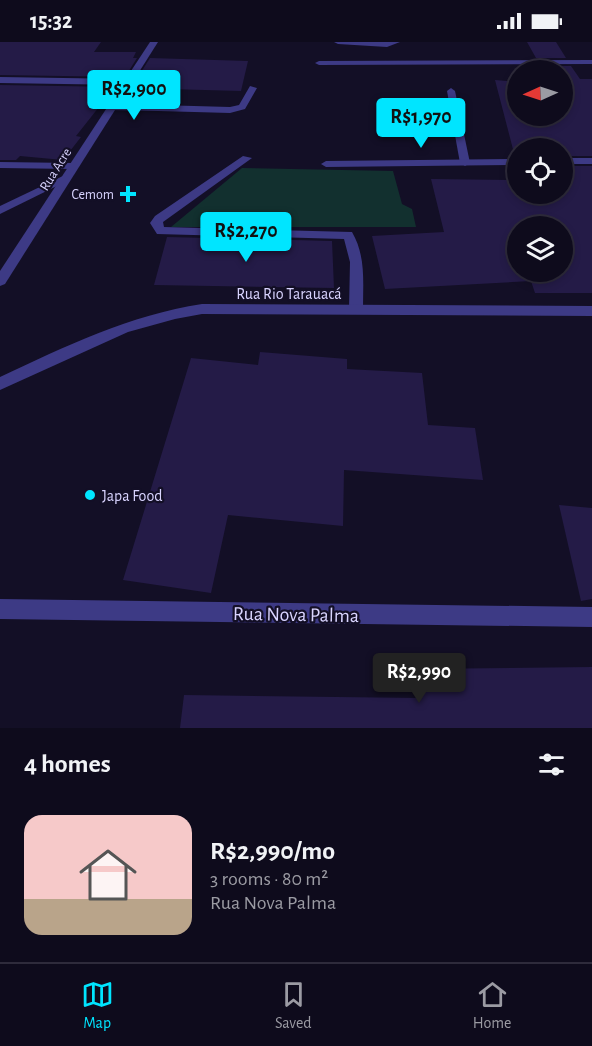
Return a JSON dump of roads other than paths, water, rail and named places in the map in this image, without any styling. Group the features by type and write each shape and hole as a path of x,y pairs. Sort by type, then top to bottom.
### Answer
{"street":[{"name":"Rua Acre","path":"0,281 154,42"},
{"path":"338,42 387,45 396,42"},
{"path":"319,63 592,62"},
{"path":"0,80 127,82"},
{"path":"111,107 230,110 242,107 253,88"},
{"path":"451,91 465,163"},
{"path":"247,158 159,219 156,223 157,227 161,231 348,235 353,242 356,262 356,309"},
{"path":"573,161 592,161"},
{"path":"326,164 507,162"},
{"path":"0,165 73,166"},
{"path":"0,210 65,178"},
{"name":"Rua Rio Tarauacá","path":"0,384 113,332 160,315 201,309 592,311"},
{"name":"Rua Nova Palma","path":"0,609 592,617"}],"place":[{"name":"Cemom","path":"128,194"},
{"name":"Japa Food","path":"90,495"}]}
